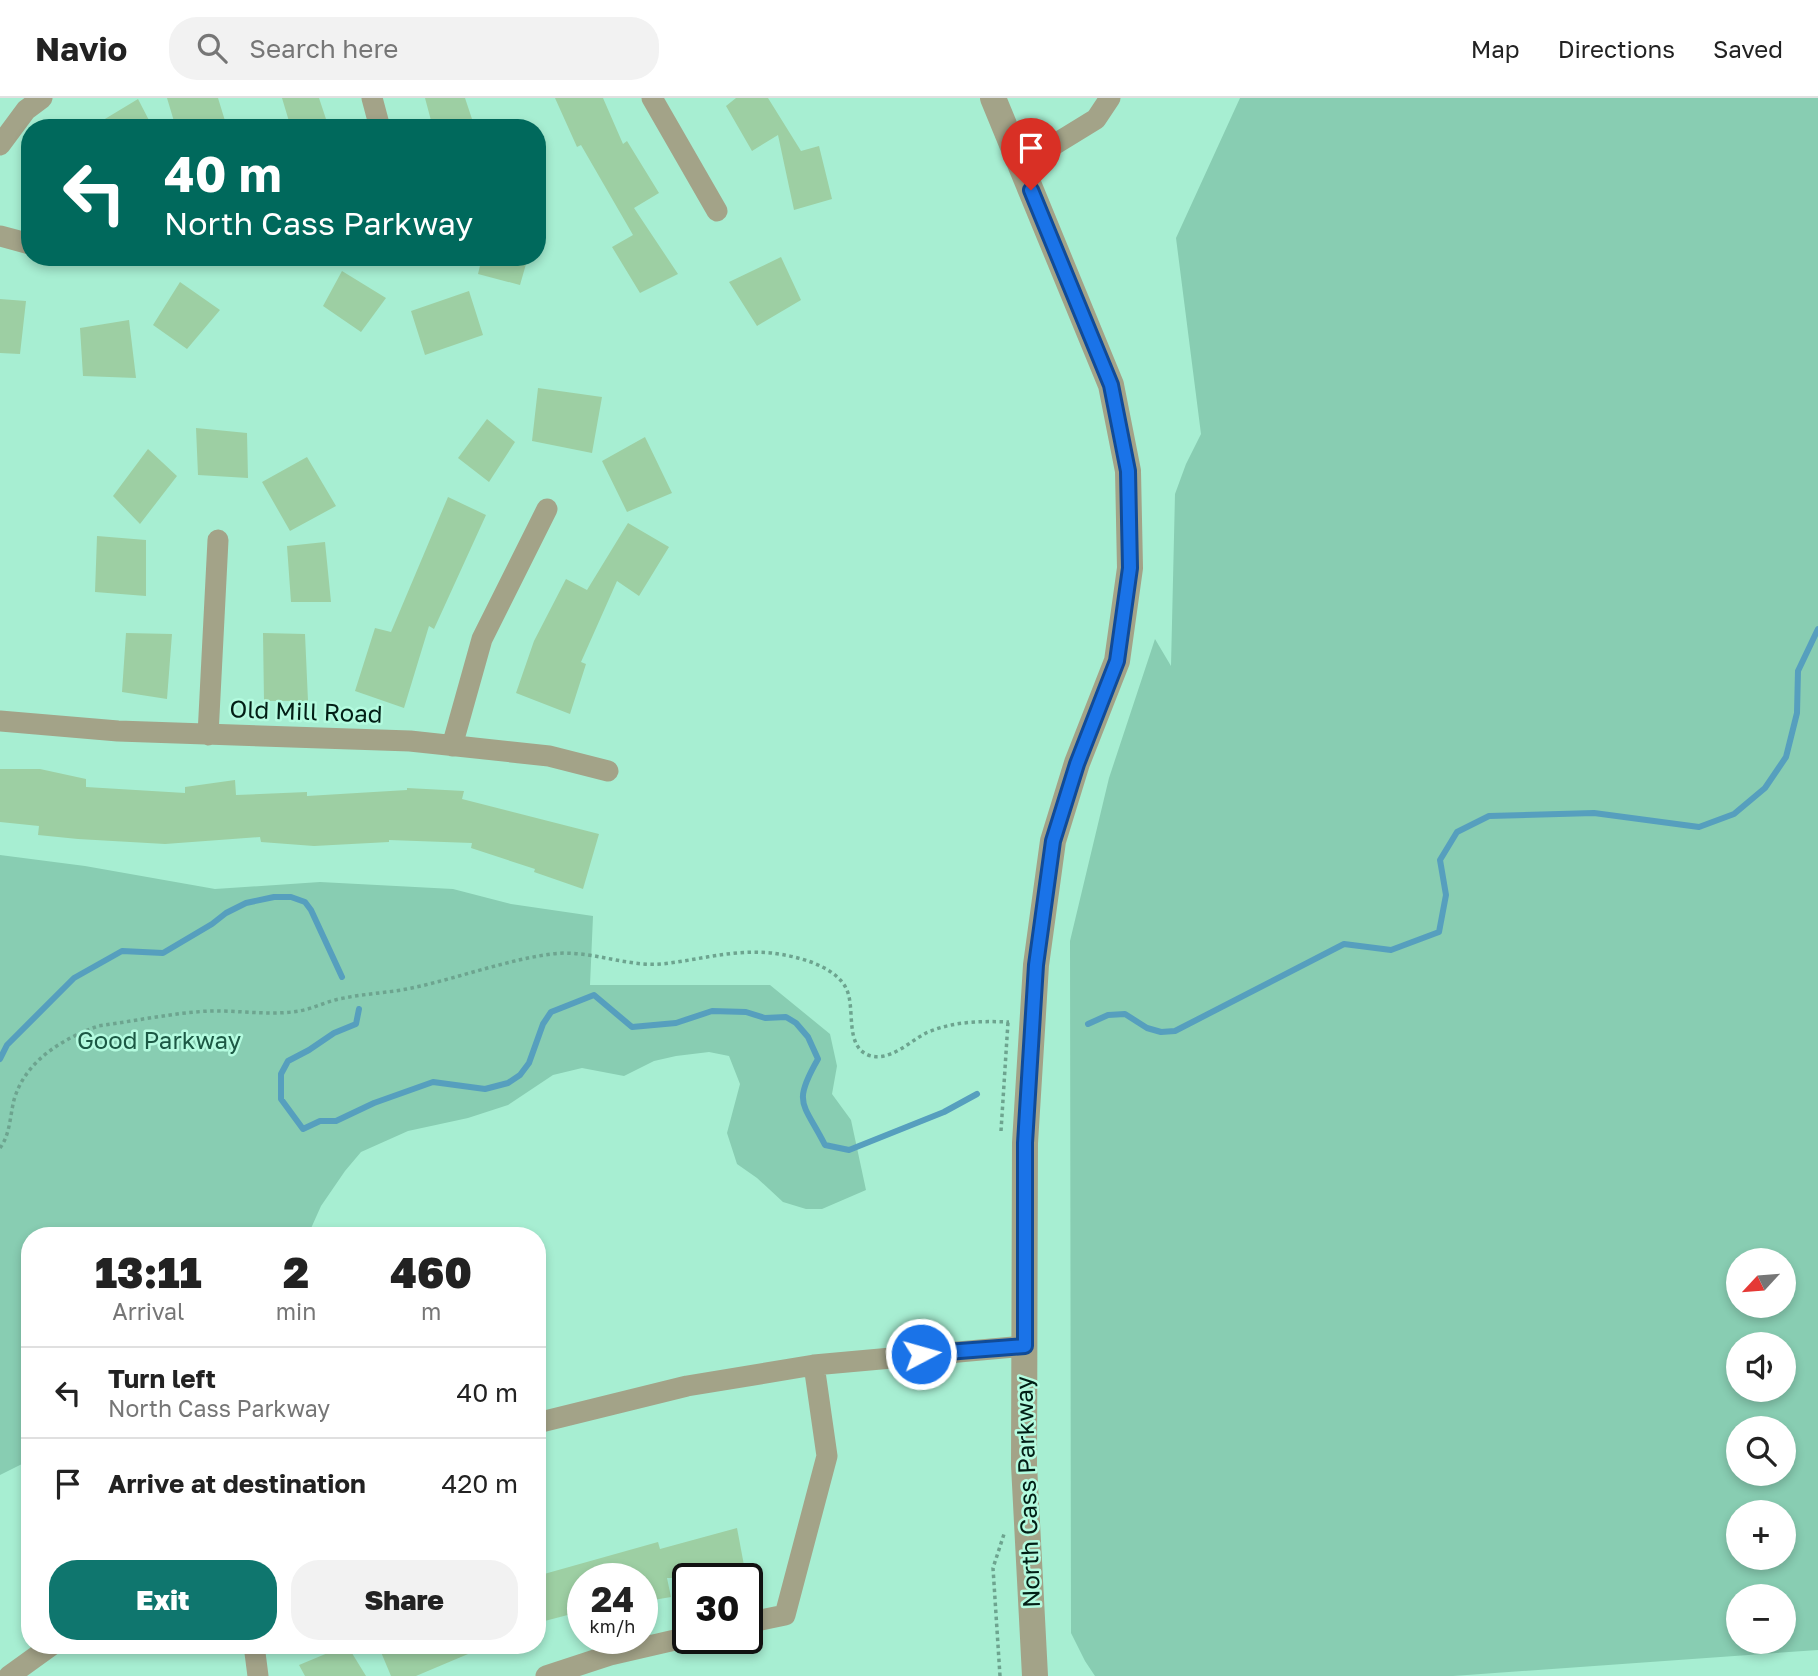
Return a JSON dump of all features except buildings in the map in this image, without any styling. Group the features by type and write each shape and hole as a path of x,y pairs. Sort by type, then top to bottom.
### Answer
{"street":[{"path":"0,145 26,110 42,98"},
{"path":"372,98 378,119"},
{"path":"652,98 717,211"},
{"name":"North Cass Parkway","path":"993,98 1111,385 1128,471 1130,568 1117,661 1077,764 1053,841 1036,965 1025,1143 1024,1465 1035,1676"},
{"path":"1021,165 1096,120 1110,98"},
{"path":"0,236 21,242"},
{"path":"452,746 482,639 547,509"},
{"path":"208,734 218,540"},
{"name":"Old Mill Road","path":"0,721 118,731 410,741 549,756 608,771"},
{"path":"546,1421 687,1386 814,1365 1025,1346"},
{"path":"763,1620 785,1615 827,1456 814,1365"},
{"path":"546,1676 672,1641"},
{"path":"9,1676 40,1654"},
{"path":"255,1654 258,1676"}],"path":[{"path":"0,1148 9,1127 20,1082 34,1063 54,1048 90,1029 187,1013 295,1012 337,999 405,989 524,958 555,954 594,954 624,961 659,964 738,951 774,953 803,960 827,970 838,977 846,987 851,1000 853,1035 858,1047 868,1055 879,1056 893,1052 924,1034 949,1025 984,1021 1032,1022"}],"green space":[{"path":"1240,98 1818,98 1818,1650 1796,1652 1796,1584 1726,1584 1726,1654 1762,1654 1453,1676 1095,1676 1085,1661 1071,1633 1070,941 1109,778 1155,639 1171,666 1175,494 1201,434 1176,238"},
{"name":"Good Parkway","path":"0,855 85,866 215,889 320,882 453,889 511,904 593,916 590,985 770,985 830,1034 837,1066 832,1094 851,1120 866,1190 822,1209 806,1209 783,1202 737,1164 727,1133 740,1084 729,1056 709,1052 654,1061 624,1076 582,1068 553,1075 508,1105 468,1118 408,1131 361,1152 321,1206 312,1227 21,1227 21,1464 0,1475"}],"waterway":[{"path":"1088,1024 1108,1015 1125,1014 1147,1028 1161,1032 1175,1031 1344,944 1391,950 1439,932 1446,895 1440,860 1457,832 1489,816 1594,813 1699,827 1734,814 1765,788 1786,757 1797,713 1798,671 1818,629"},
{"path":"0,1059 7,1045 74,978 122,951 163,953 246,903 274,897 291,897 305,902 342,977"},
{"path":"359,1009 356,1024 334,1033 288,1061 281,1074 281,1099 303,1129 320,1121 336,1121 374,1103 433,1082 485,1089 508,1083 520,1075 529,1063 543,1024 551,1012 594,995 632,1027 676,1023 712,1011 746,1012 765,1018 786,1017 796,1023 808,1037 818,1059 803,1095 806,1111 825,1145 849,1150 944,1112 977,1094"}],"route":[{"path":"921,1354 1025,1346 1025,1143 1036,965 1053,841 1077,764 1117,661 1130,568 1128,471 1111,385 1031,190"}]}
